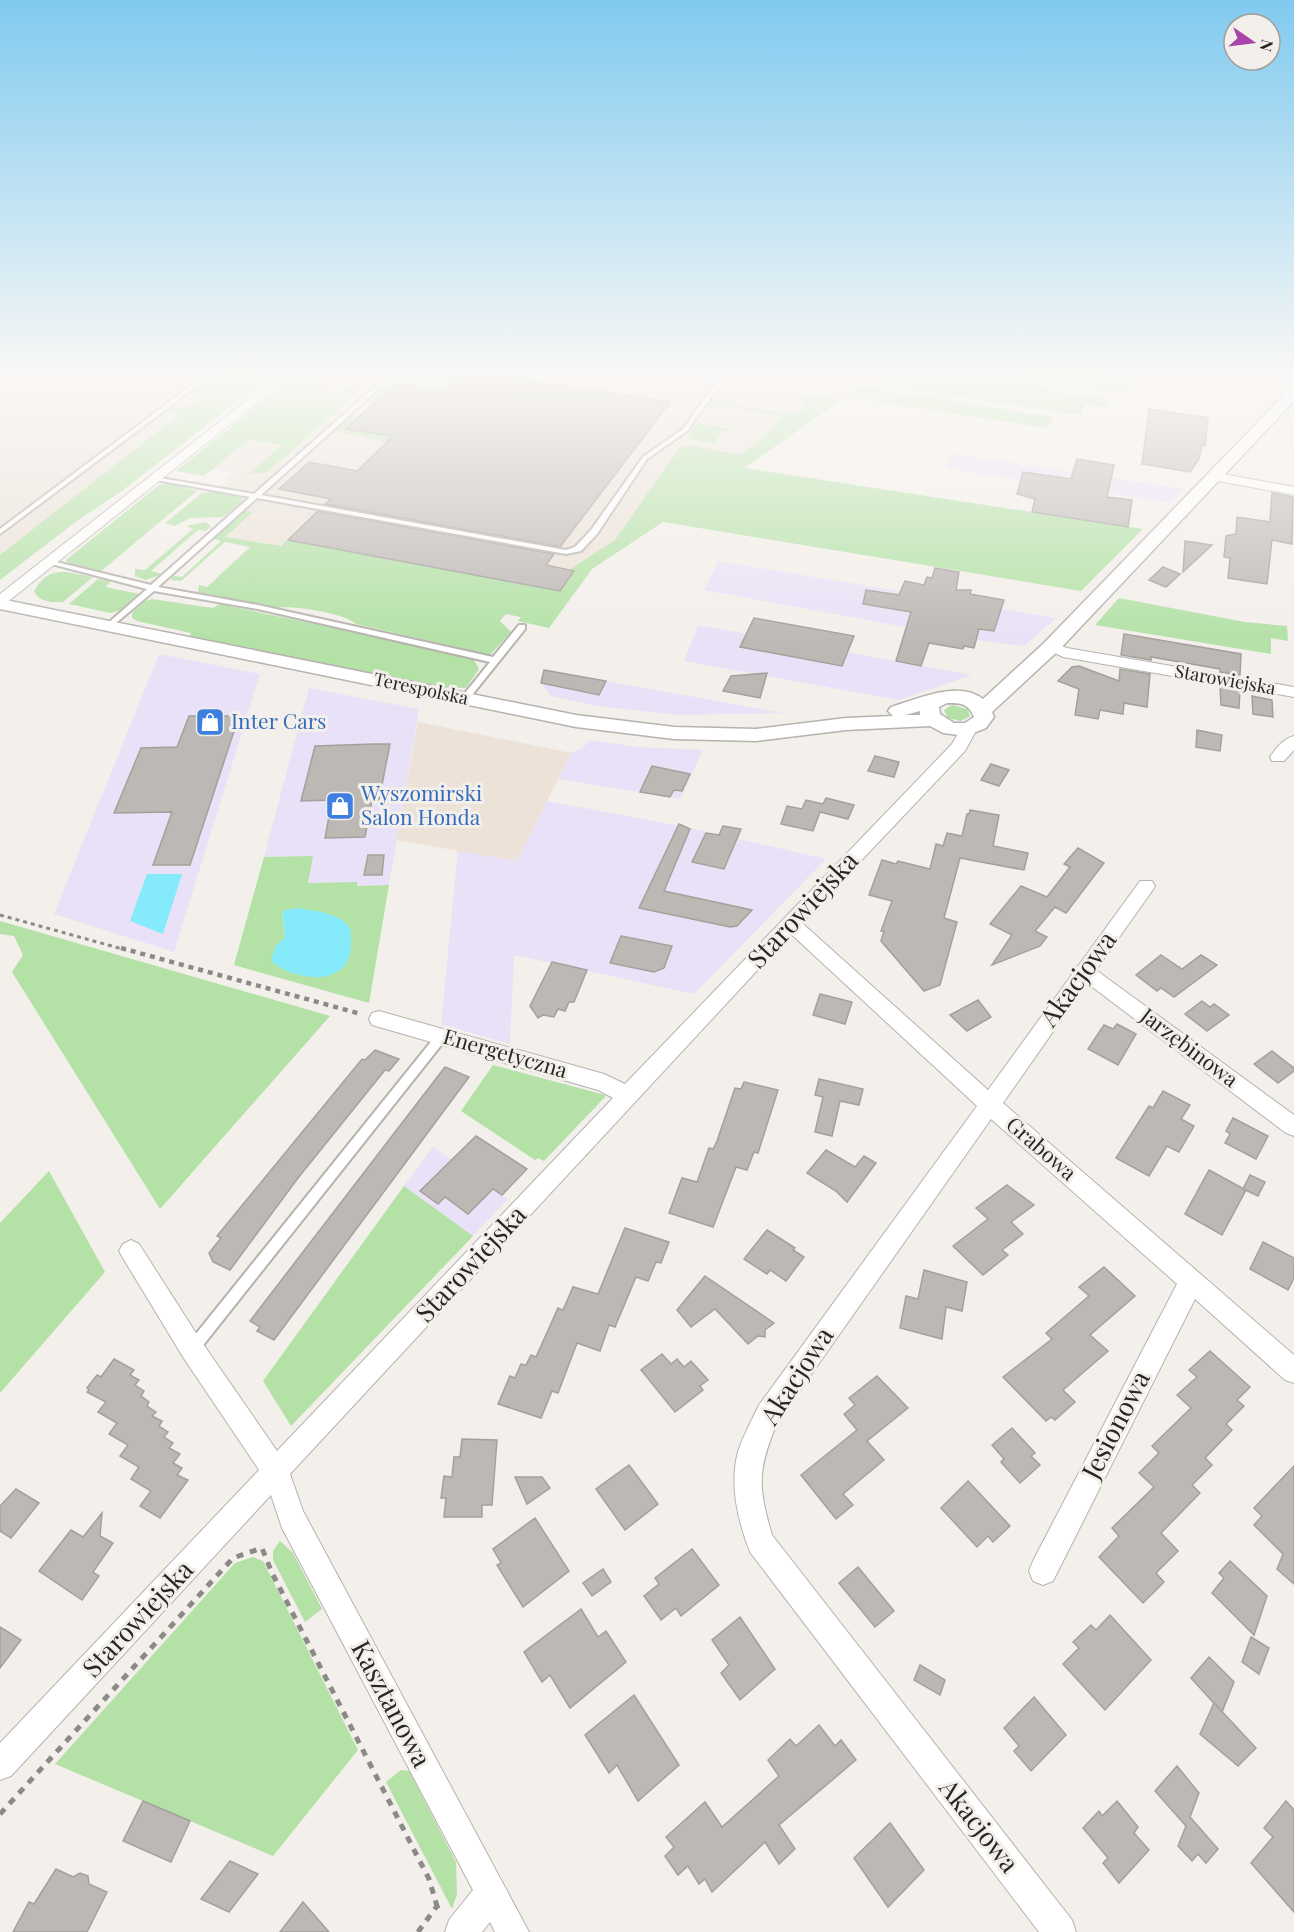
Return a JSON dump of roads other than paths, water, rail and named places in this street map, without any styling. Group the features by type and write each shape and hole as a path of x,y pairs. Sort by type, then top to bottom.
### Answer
{"street":[{"path":"0,602 172,465"},
{"path":"936,716 969,729 982,721 983,710 1051,647 1224,465"},
{"path":"1212,477 1294,491"},
{"name":"Terespolska","path":"0,602 576,721 674,733 756,735 936,716"},
{"name":"Starowiejska","path":"1051,647 1062,651 1294,692"},
{"path":"962,697 1026,669"},
{"path":"936,716 945,697 962,697 977,703 983,710"},
{"path":"936,716 948,741 942,763"},
{"name":"Starowiejska","path":"0,1765 790,923 959,747 969,729"},
{"path":"1278,757 1294,741"},
{"name":"Akacjowa","path":"1060,1932 760,1542 747,1493 751,1453 768,1413 988,1103 1146,886"},
{"name":"Grabowa","path":"790,923 988,1103 1294,1371"},
{"name":"Jarzębinowa","path":"1083,972 1099,980 1294,1127"},
{"name":"Energetyczna","path":"379,1019 604,1083 628,1096"},
{"name":"Kasztanowa","path":"131,1251 192,1349 276,1472 292,1518 513,1932"},
{"name":"Jesionowa","path":"1043,1571 1181,1296 1194,1283"},
{"path":"454,1928 492,1893"}],"lane":[{"path":"0,532 89,465"},
{"path":"110,626 289,465"},
{"path":"156,478 554,551 578,549 594,532 640,465"},
{"path":"48,562 152,588 258,607 494,660"},
{"path":"465,699 522,627"},
{"path":"192,1349 441,1036"}],"water":[{"path":"147,874 182,874 163,934 130,921"},
{"path":"297,908 333,915 350,928 351,946 344,967 335,973 313,977 289,972 271,961 275,947 285,937 282,911"}],"place":[{"name":"Inter Cars","path":"210,722"},
{"name":"Wyszomirski Salon Honda","path":"340,806"}]}
